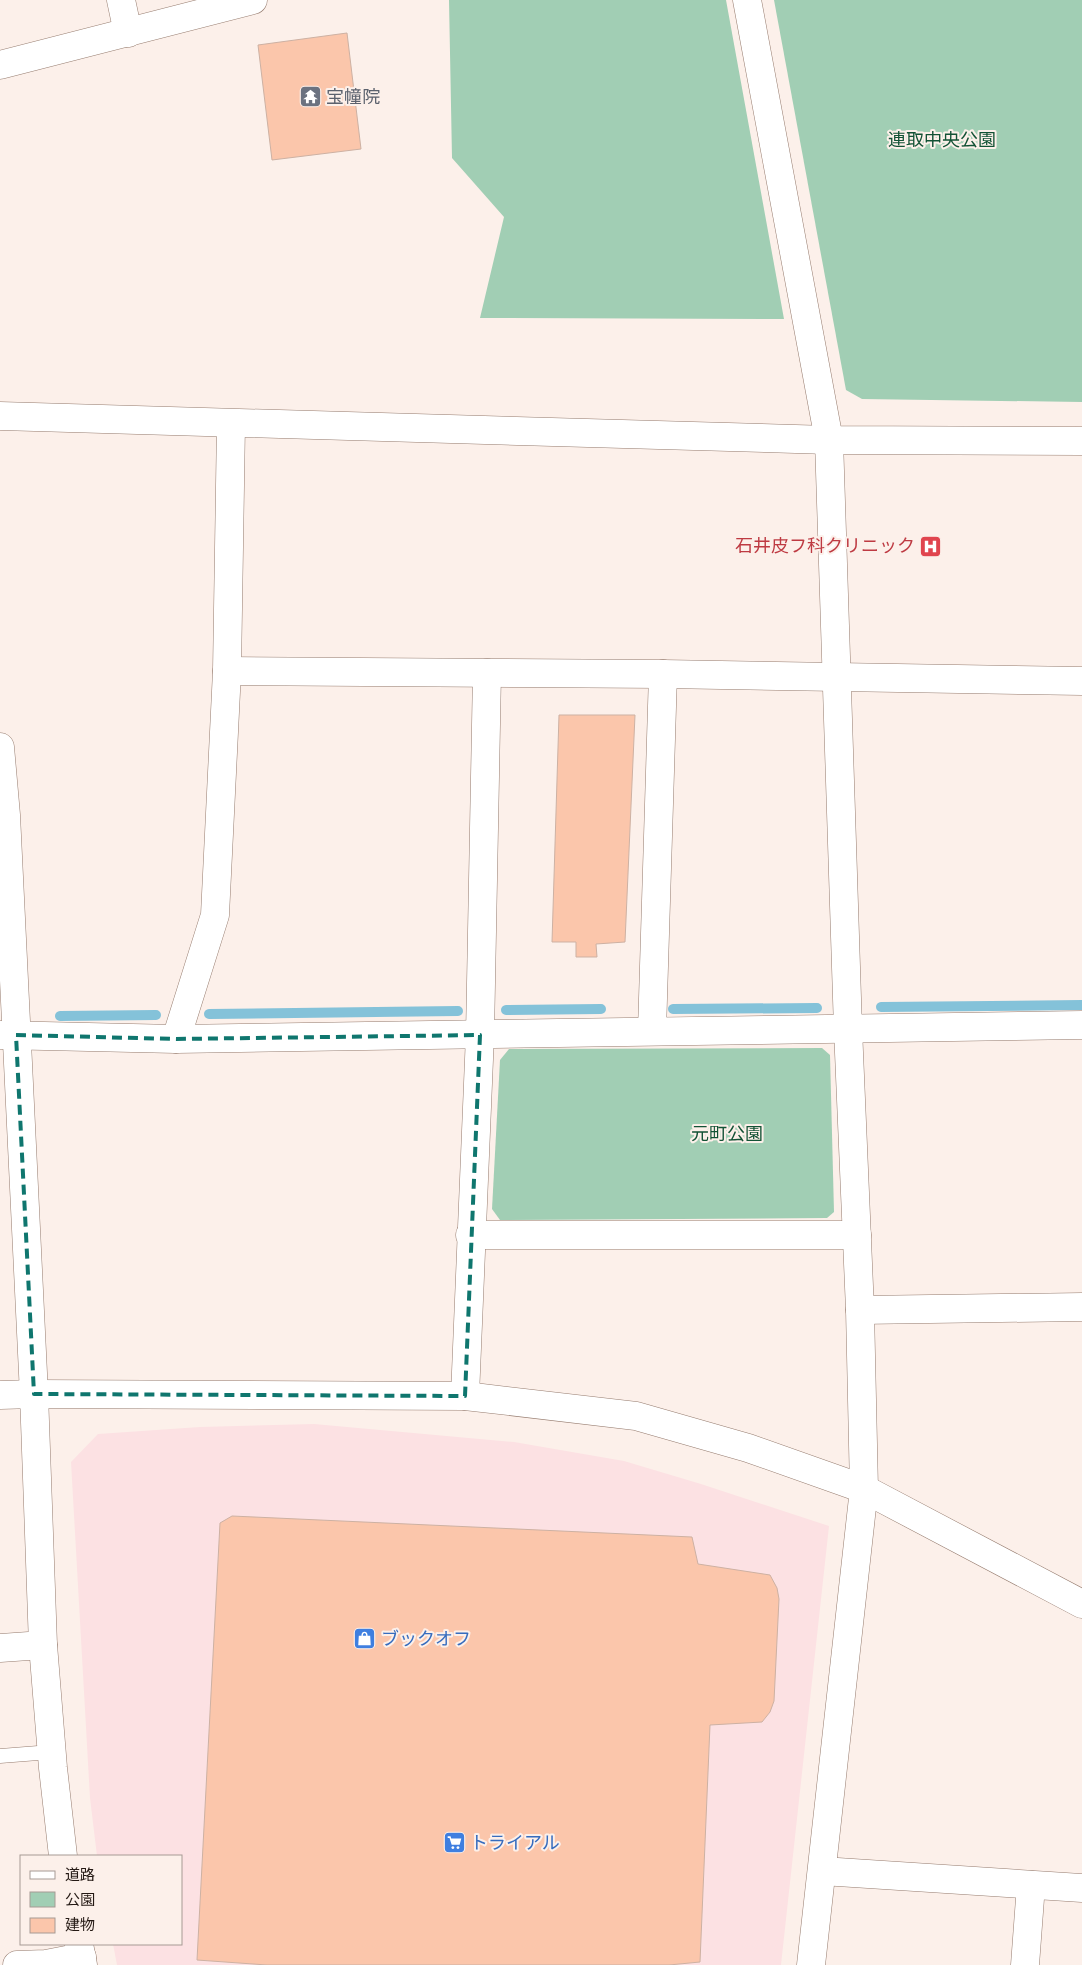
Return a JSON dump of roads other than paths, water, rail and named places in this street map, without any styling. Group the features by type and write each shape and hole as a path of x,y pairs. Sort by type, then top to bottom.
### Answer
{"street":[{"path":"121,0 128,33"},
{"path":"0,66 253,0"},
{"path":"747,0 829,440 848,1030 860,1310 864,1490 811,1965"},
{"path":"0,416 829,440 1082,441"},
{"path":"176,1039 215,915 227,671 231,424"},
{"path":"227,671 837,676 1082,681"},
{"path":"465,1396 470,1235 480,1036 487,672"},
{"path":"652,1031 663,674"},
{"path":"0,747 6,815 8,1035 34,1394 43,1645 51,1752 63,1855"},
{"path":"8,1035 176,1039 480,1036 652,1031 848,1030 1082,1025"},
{"path":"470,1235 857,1235"},
{"path":"860,1310 1082,1307"},
{"path":"0,1395 465,1396 636,1416 748,1448 864,1490 1082,1604"},
{"path":"0,1648 43,1645"},
{"path":"822,1871 1082,1888"},
{"path":"1025,1965 1031,1885"},
{"path":"17,1965 46,1964 81,1955"}],"lane":[{"path":"0,1756 51,1752"}],"waterway":[{"path":"881,1007 1082,1005"},
{"path":"673,1009 817,1008"},
{"path":"506,1010 601,1009"},
{"path":"209,1014 458,1011"},
{"path":"60,1016 156,1015"}],"place":[{"name":"宝幢院","path":"310,97"},
{"name":"石井皮フ科クリニック","path":"931,546"},
{"name":"ブックオフ","path":"365,1639"},
{"name":"トライアル","path":"454,1843"}],"park label":[{"name":"連取中央公園","path":"942,140"},
{"name":"元町公園","path":"727,1134"}]}
